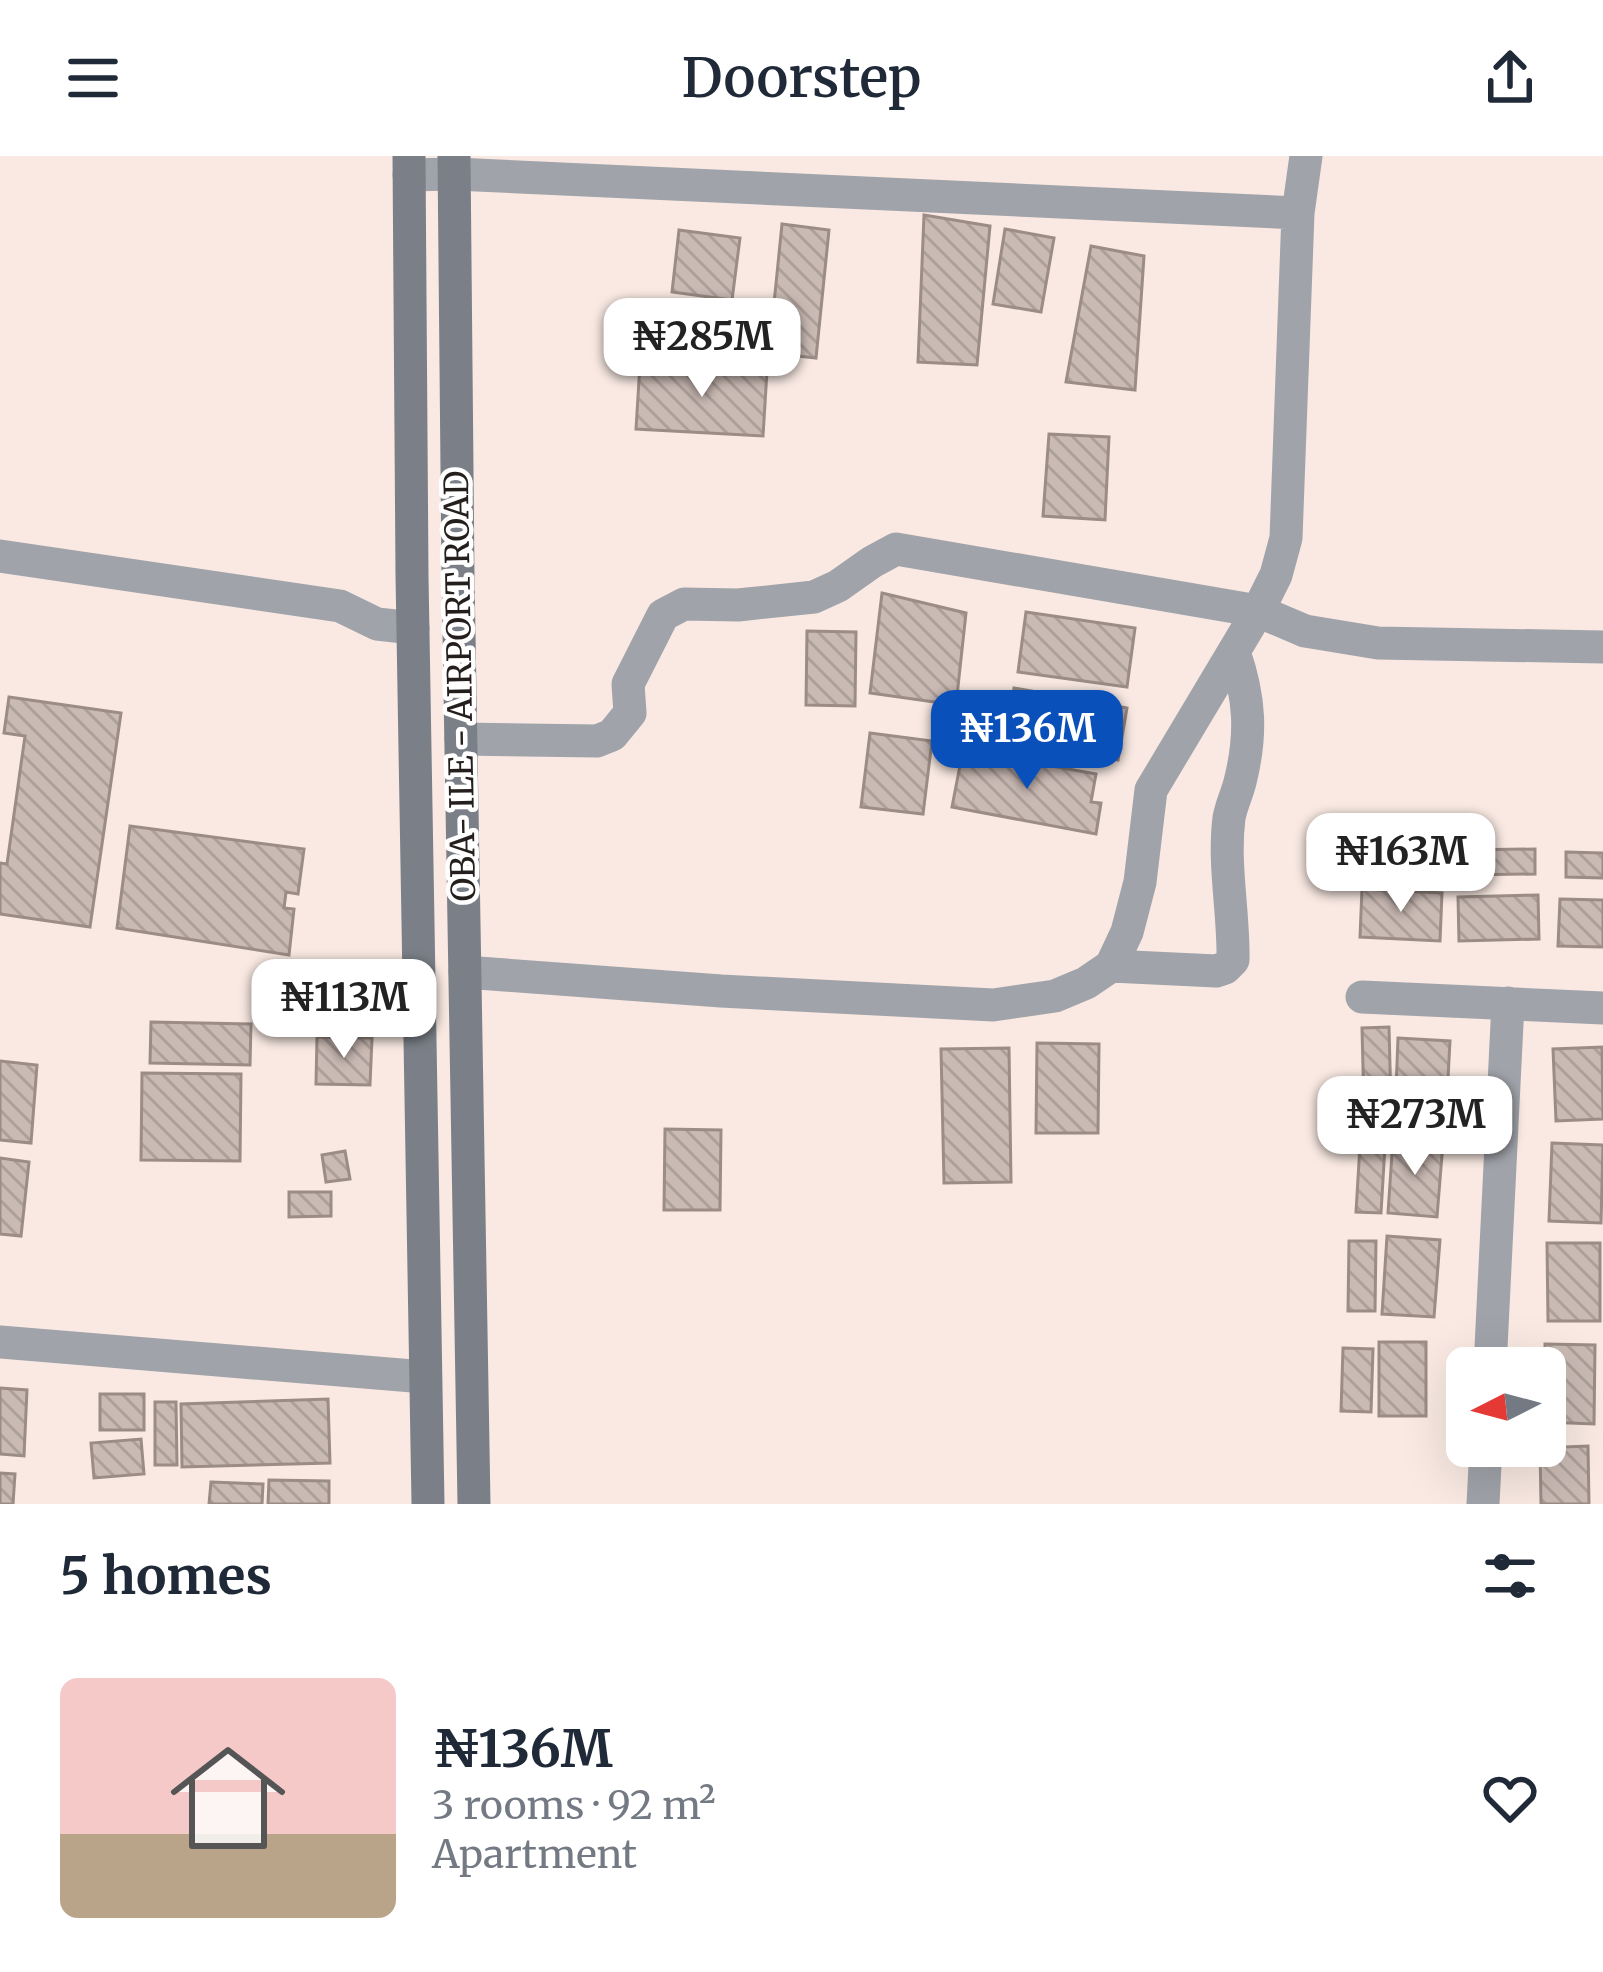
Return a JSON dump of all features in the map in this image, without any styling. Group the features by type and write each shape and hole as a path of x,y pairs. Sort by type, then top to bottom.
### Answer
{"main road":[{"name":"OBA- ILE - AIRPORT ROAD","path":"454,165 474,1504"},
{"name":"OBA- ILE - AIRPORT ROAD","path":"409,166 428,1504"}],"street":[{"path":"465,972 993,1005 1055,996 1111,966 1127,932 1140,881 1151,790 1258,611 1276,575 1286,538 1298,213 1306,156"},
{"path":"409,166 1298,213"},
{"path":"461,740 597,741 612,735 629,713 628,684 663,615 684,604 738,605 814,597 896,549 1258,611 1306,631 1378,643 1603,646"},
{"path":"0,556 340,606 377,624 413,628"},
{"path":"1111,966 1216,971 1233,960 1230,815 1250,720 1234,652"},
{"path":"1362,997 1603,1007"},
{"path":"1491,1347 1508,1004"},
{"path":"0,1342 425,1377"},
{"path":"1483,1504 1485,1467"}],"building":[{"path":"924,215 990,226 977,365 918,362"},
{"path":"782,224 829,230 816,358 769,353"},
{"path":"1005,229 1054,238 1041,312 993,304"},
{"path":"679,230 740,238 732,300 672,292"},
{"path":"1091,246 1144,256 1135,390 1066,382"},
{"path":"640,364 767,371 763,436 636,429"},
{"path":"1049,434 1109,437 1105,520 1043,516"},
{"path":"882,593 966,613 956,705 870,693"},
{"path":"1026,612 1135,628 1127,687 1018,672"},
{"path":"807,631 856,632 855,706 806,705"},
{"path":"1014,688 1127,708 1118,760 1005,740"},
{"path":"9,697 121,713 90,927 0,914 0,863 7,864 25,736 4,733"},
{"path":"870,733 932,741 923,814 861,807"},
{"path":"963,750 1096,774 1091,802 1101,803 1096,834 952,807"},
{"path":"130,826 304,849 298,894 286,892 284,908 294,909 289,955 117,928"},
{"path":"1535,849 1535,874 1460,875 1460,850"},
{"path":"1566,852 1603,853 1603,878 1566,877"},
{"path":"1362,889 1442,893 1440,941 1360,937"},
{"path":"1538,895 1539,939 1459,941 1458,897"},
{"path":"1560,899 1603,900 1603,947 1558,946"},
{"path":"151,1022 251,1024 250,1065 150,1063"},
{"path":"1389,1027 1391,1105 1364,1106 1362,1028"},
{"path":"317,1037 372,1038 370,1085 316,1084"},
{"path":"1398,1038 1450,1041 1446,1116 1395,1116"},
{"path":"1037,1043 1099,1044 1098,1133 1036,1133"},
{"path":"1602,1047 1603,1119 1556,1121 1553,1049"},
{"path":"1009,1048 1011,1182 944,1183 941,1049"},
{"path":"0,1061 37,1065 31,1143 0,1140"},
{"path":"142,1073 241,1074 240,1161 141,1160"},
{"path":"665,1129 721,1130 720,1210 664,1210"},
{"path":"1393,1139 1443,1143 1437,1217 1388,1213"},
{"path":"1552,1143 1603,1145 1601,1223 1549,1221"},
{"path":"1360,1145 1385,1146 1381,1213 1356,1212"},
{"path":"345,1151 350,1179 326,1182 322,1155"},
{"path":"0,1158 29,1162 21,1236 0,1234"},
{"path":"289,1192 331,1192 331,1216 289,1217"},
{"path":"1387,1236 1440,1240 1434,1317 1382,1314"},
{"path":"1349,1241 1376,1241 1375,1311 1348,1311"},
{"path":"1547,1243 1600,1243 1600,1321 1548,1321"},
{"path":"1379,1342 1426,1342 1426,1416 1379,1416"},
{"path":"1595,1345 1594,1424 1566,1423 1566,1347 1545,1347"},
{"path":"1343,1348 1373,1349 1371,1412 1341,1411"},
{"path":"0,1388 27,1390 24,1456 0,1454"},
{"path":"100,1394 144,1394 144,1430 100,1430"},
{"path":"328,1399 330,1463 182,1467 181,1404"},
{"path":"155,1402 176,1402 177,1465 155,1465"},
{"path":"141,1439 144,1474 94,1478 91,1443"},
{"path":"1588,1446 1589,1504 1541,1504 1540,1467 1566,1467 1566,1447"},
{"path":"0,1473 15,1474 13,1504 0,1504"},
{"path":"269,1480 329,1481 329,1504 268,1504"},
{"path":"211,1482 263,1484 262,1504 209,1504"}]}
